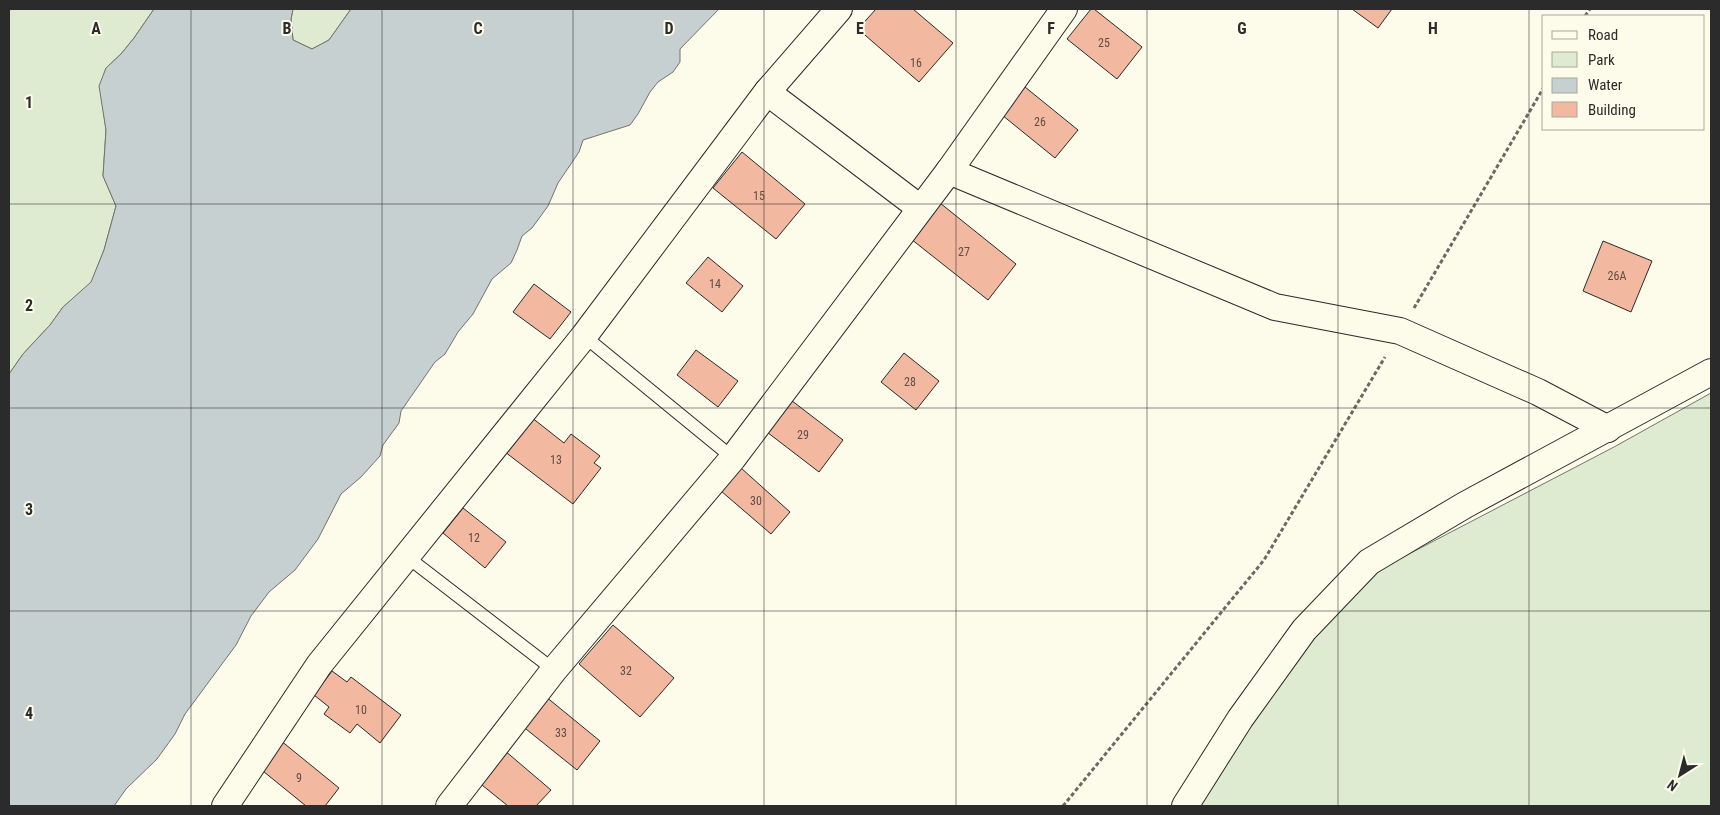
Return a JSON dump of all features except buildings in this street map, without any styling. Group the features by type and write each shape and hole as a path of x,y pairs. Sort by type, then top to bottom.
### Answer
{"street":[{"path":"225,806 320,665 584,336 767,92 839,9"},
{"path":"449,806 554,670 733,458 949,171 1064,9"},
{"path":"767,92 920,208"},
{"path":"949,171 1274,307 1400,331 1538,392 1608,429"},
{"path":"1185,806 1240,719 1304,630 1369,562 1465,505 1711,372"}],"lane":[{"path":"584,336 733,458"},
{"path":"406,556 554,670"}],"path":[{"path":"1063,806 1264,560 1542,90"}],"green space":[{"path":"9,9 154,9 121,54 106,68 100,86 106,130 103,176 116,206 104,250 91,283 63,307 50,325 23,354 9,374"},
{"path":"293,9 351,9 329,40 312,49 293,40 291,19"},
{"path":"1711,393 1711,806 1198,806 1247,727 1315,631 1382,568 1614,447"}],"water":[{"path":"154,9 293,9 291,19 293,40 312,49 329,40 351,9 719,9 680,49 680,62 673,72 658,82 650,92 630,125 583,140 579,152 558,183 548,206 532,228 522,236 511,263 492,279 473,314 458,332 445,354 435,362 401,411 399,423 383,445 380,456 361,477 341,494 318,539 295,570 269,592 251,616 236,645 185,714 175,734 157,759 126,789 114,806 9,806 9,374 23,354 50,325 63,307 91,282 104,250 116,206 103,176 106,130 99,86 106,68 121,54"}]}
